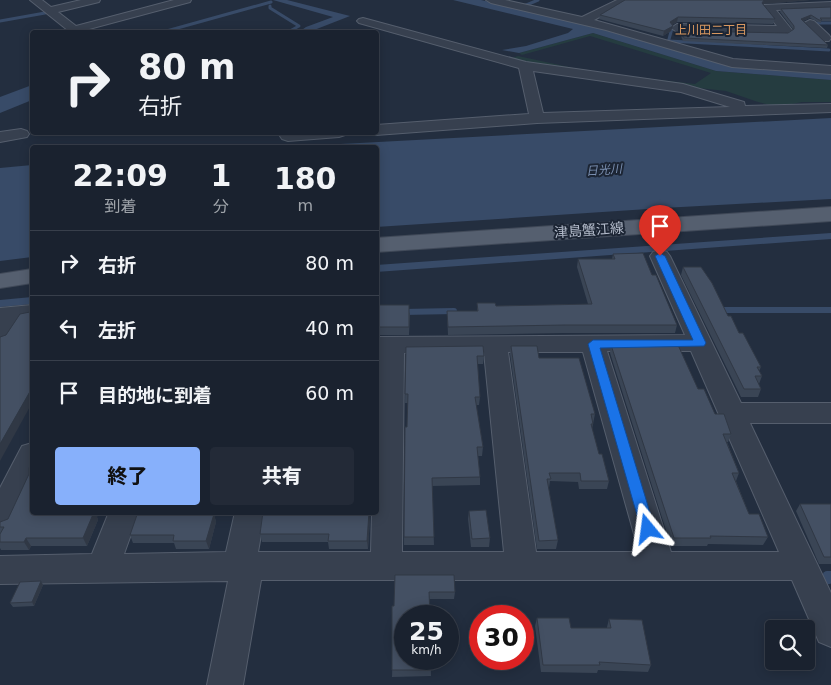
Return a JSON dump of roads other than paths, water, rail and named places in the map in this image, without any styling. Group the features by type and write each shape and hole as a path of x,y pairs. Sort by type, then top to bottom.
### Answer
{"main road":[{"name":"津島蟹江線","path":"379,246 831,214"},
{"path":"0,280 30,276"}],"street":[{"path":"35,0 74,30 186,0"},
{"path":"49,11 95,0"},
{"path":"492,0 583,21 732,63 831,70"},
{"path":"583,21 626,0"},
{"path":"677,28 786,30 768,7 831,5"},
{"path":"363,21 525,66 682,88 759,110"},
{"path":"810,23 829,41"},
{"path":"525,66 537,118"},
{"path":"612,100 621,115"},
{"path":"379,130 537,118 831,108"},
{"path":"0,137 21,134"},
{"path":"288,136 301,135"},
{"path":"660,256 831,630"},
{"path":"0,337 16,314"},
{"path":"386,566 384,345 700,343"},
{"path":"495,344 522,566"},
{"path":"593,344 659,566"},
{"path":"733,413 831,413"},
{"path":"0,517 30,458"},
{"path":"103,568 123,515"},
{"path":"225,685 250,515"},
{"path":"0,570 243,566 801,566"}],"water":[{"path":"273,0 287,0 350,16 314,30 302,30 333,17"},
{"path":"453,0 481,0 604,28 730,66 831,73 831,80 716,71 593,33 519,53 502,50 526,46 568,33 573,29"},
{"path":"30,86 30,101 0,113 0,97"},
{"name":"日光川","path":"831,118 831,199 379,227 379,145 322,145"},
{"path":"30,165 30,257 0,261 0,168"},
{"path":"831,233 831,239 379,272 379,265"},
{"path":"30,297 30,304 0,307 0,300"}],"waterway":[{"path":"524,6 538,0"},
{"path":"170,30 271,2"},
{"path":"270,6 270,8 299,26 292,30"},
{"path":"0,21 45,13"},
{"path":"815,23 831,23"},
{"path":"668,43 672,28"},
{"path":"669,41 829,50"},
{"path":"718,310 831,310"},
{"path":"403,312 454,311"},
{"path":"829,580 827,575 831,575"}],"district":[{"name":"上川田二丁目","path":"711,30"}]}
